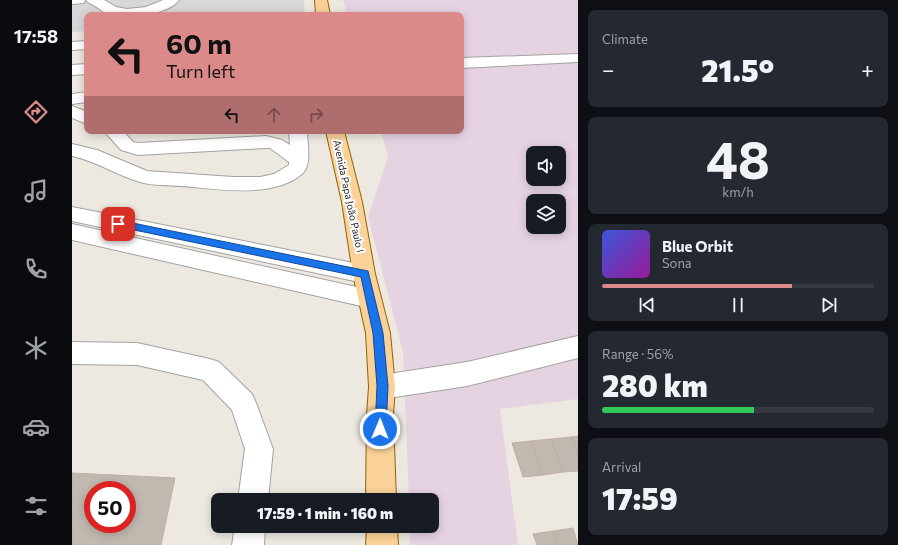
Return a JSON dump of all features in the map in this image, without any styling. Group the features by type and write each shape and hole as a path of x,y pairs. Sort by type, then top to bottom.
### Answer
{"main road":[{"path":"321,0 323,12"},
{"name":"Avenida Papa João Paulo I","path":"336,134 352,202 364,274 378,333 382,386 380,415 381,493"},
{"path":"382,533 382,545"}],"lane":[{"path":"72,0 79,0"},
{"path":"92,0 98,1 109,9 120,12"},
{"path":"149,12 172,0"},
{"path":"72,46 84,45"},
{"path":"464,63 578,58"},
{"path":"72,70 84,68"},
{"path":"72,99 84,97"},
{"path":"72,110 84,117"},
{"path":"116,134 127,146 138,149 266,142 276,144 300,160"},
{"path":"72,150 92,154 144,177 233,184 260,183 279,179 297,168 300,160 298,134"},
{"path":"72,214 364,274"},
{"path":"72,232 370,299"},
{"path":"382,386 467,374 578,347"},
{"path":"72,353 137,354 210,370 243,403 259,449 254,493"},
{"path":"248,545 249,533"}],"shaded area":[{"path":"72,0 304,0 305,12 84,12 84,31 72,32"},
{"path":"343,0 578,0 578,399 500,409 518,545 410,545 410,533 439,533 439,493 409,493 403,352 368,217 388,157 382,134 464,134 464,12 346,12"}],"building":[{"path":"578,436 578,455 571,437"},
{"path":"571,437 578,455 578,471 563,472 551,439"},
{"path":"551,439 563,472 543,475 531,441"},
{"path":"531,441 543,475 523,477 512,443"},
{"path":"72,473 175,478 161,545 72,545"},
{"path":"573,528 578,545 558,545 553,531"},
{"path":"553,531 558,545 537,545 533,534"}],"route":[{"path":"118,224 364,274 378,333 382,386 380,429"}]}
